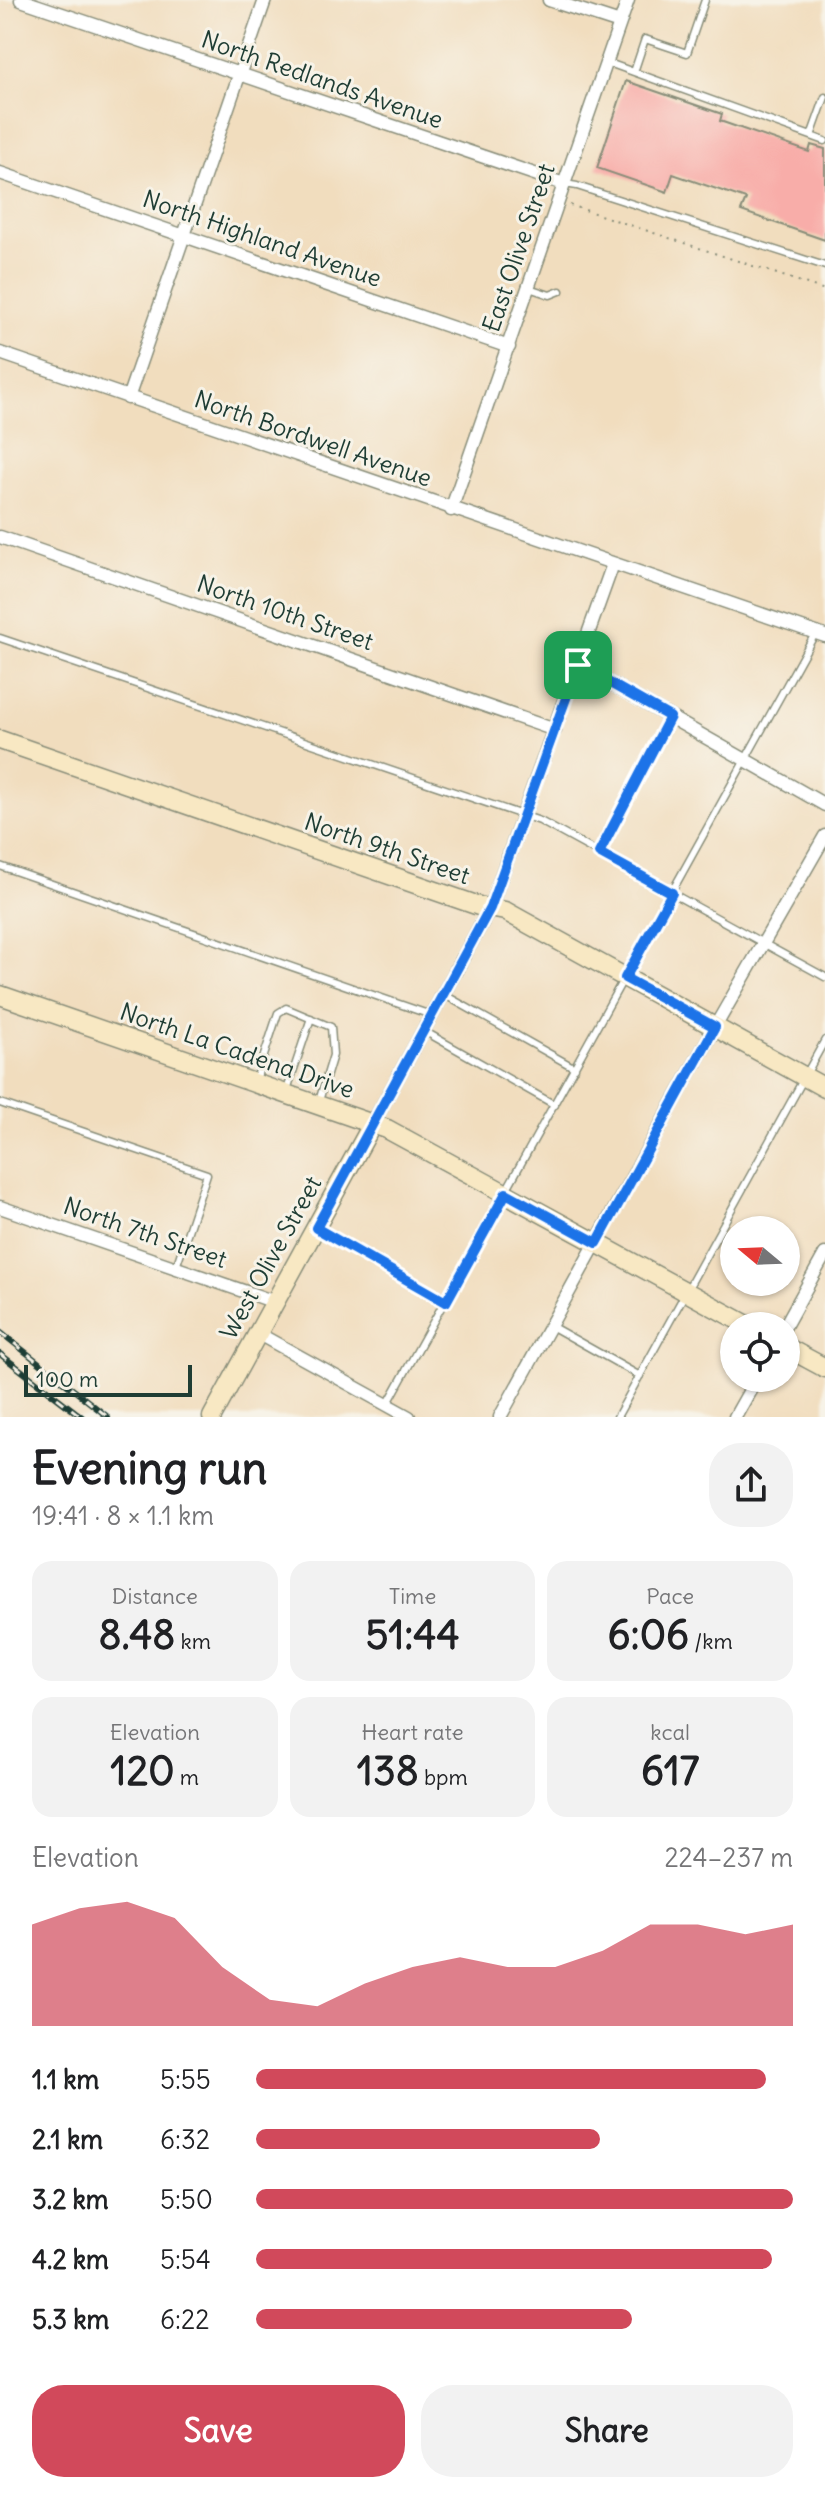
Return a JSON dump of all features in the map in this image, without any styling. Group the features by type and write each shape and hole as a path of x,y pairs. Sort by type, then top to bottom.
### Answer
{"street":[{"name":"North Redlands Avenue","path":"21,0 564,184"},
{"path":"128,398 265,0"},
{"path":"549,0 620,23"},
{"name":"East Olive Street","path":"451,510 628,0"},
{"name":"North Highland Avenue","path":"0,173 509,347"},
{"name":"North Bordwell Avenue","path":"0,353 820,634"},
{"name":"North 10th Street","path":"0,537 555,730"},
{"path":"373,1123 490,908 613,564"},
{"path":"578,665 825,805"},
{"name":"North 9th Street","path":"0,740 505,911 825,1088"},
{"path":"500,1417 715,1027 825,836"},
{"name":"North La Cadena Drive","path":"0,995 373,1123 723,1312"},
{"name":"West Olive Street","path":"212,1417 373,1123"},
{"name":"North 7th Street","path":"0,1207 275,1302"},
{"path":"793,1312 825,1254"},
{"path":"257,1333 409,1417"},
{"path":"800,1355 825,1368"},
{"path":"735,1417 749,1392"}],"lane":[{"path":"634,72 645,39 687,53 705,0"},
{"path":"606,62 825,141"},
{"path":"811,136 825,97"},
{"path":"564,184 825,266"},
{"path":"529,288 550,295 560,291"},
{"path":"387,1405 746,760 820,634"},
{"path":"0,638 540,821 825,977"},
{"path":"599,853 670,717"},
{"path":"0,866 432,1015"},
{"path":"443,994 575,1068"},
{"path":"255,1083 278,1013 286,1008 332,1029 332,1059 318,1104"},
{"path":"285,1093 311,1018"},
{"path":"424,1031 555,1105"},
{"path":"617,1417 825,1040"},
{"path":"0,1103 207,1174 176,1267"},
{"path":"316,1228 446,1302"},
{"path":"551,1326 640,1376"}],"path":[{"path":"558,201 825,290"}],"building":[{"path":"626,81 722,114 720,121 809,152 811,145 825,149 825,240 741,211 746,199 673,174 667,192 597,168"}],"railway":[{"path":"0,1332 108,1417"},
{"path":"0,1354 82,1417"}],"route":[{"path":"578,665 670,717 599,853 672,893 625,978 715,1027 597,1243 506,1193 446,1302 316,1228 490,908 578,665"}]}
